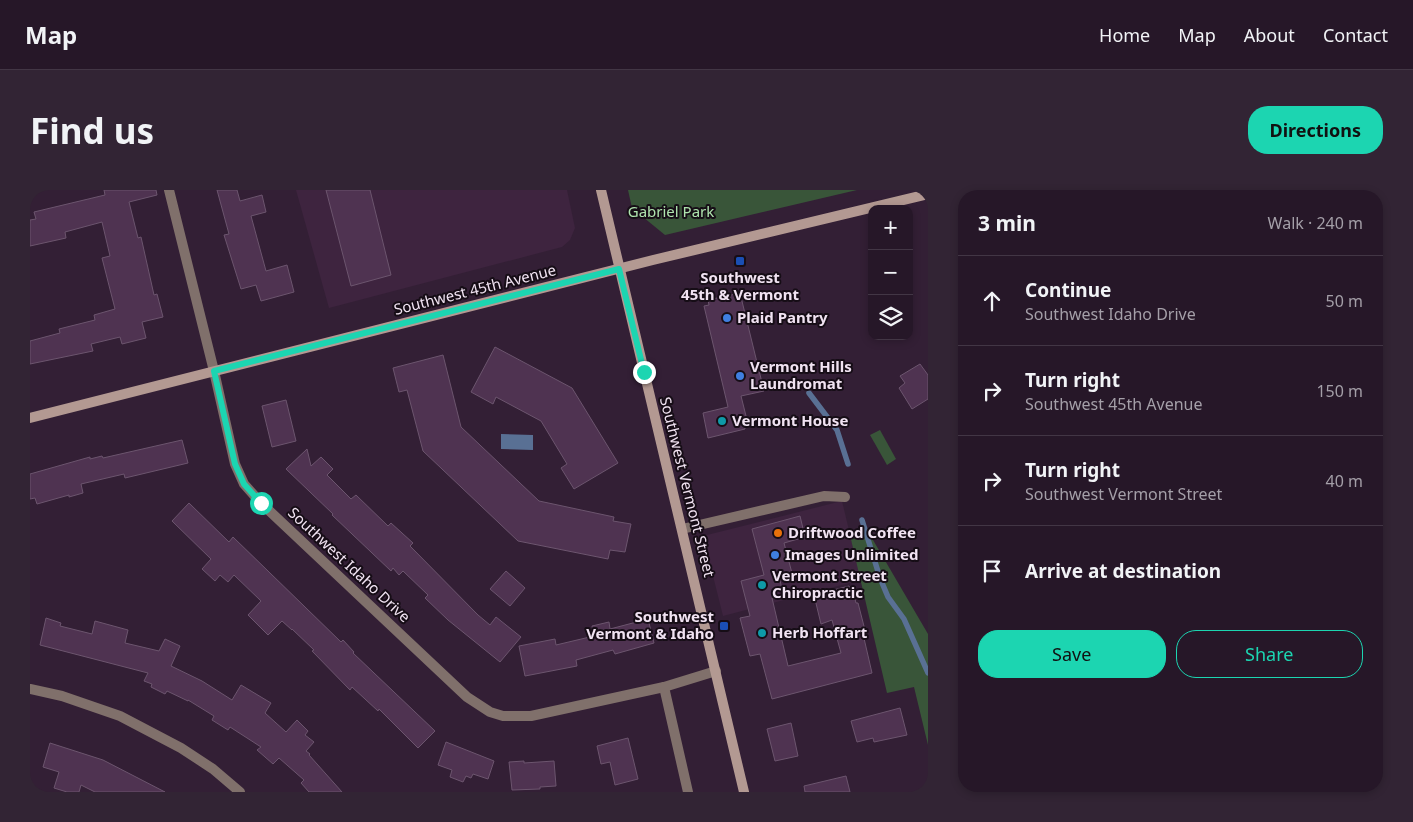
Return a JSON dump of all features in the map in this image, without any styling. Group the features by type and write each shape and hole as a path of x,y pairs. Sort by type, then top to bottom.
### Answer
{"street":[{"name":"Southwest Idaho Drive","path":"169,190 235,464 244,484 261,503 452,684 490,712 503,716 531,716 664,687 716,671"},
{"name":"Southwest Vermont Street","path":"601,190 744,792"},
{"name":"Southwest 45th Avenue","path":"30,418 811,221 928,194"},
{"path":"682,529 824,496 845,497"},
{"path":"664,687 688,792"},
{"path":"30,689 62,696 120,716 181,748 213,769 240,792"}],"shaded area":[{"path":"296,190 567,190 575,228 570,240 562,247 329,308"},
{"path":"842,501 861,580 723,616 703,536"}],"green space":[{"name":"Gabriel Park","path":"628,190 857,190 665,235 632,208"},
{"path":"880,430 896,459 887,465 870,435"},
{"path":"866,528 928,634 928,745 914,687 887,693 849,531"}],"water":[{"path":"501,434 533,435 533,450 501,449"}],"building":[{"path":"104,190 156,190 157,195 129,202 138,238 141,237 154,295 157,294 163,317 142,322 146,338 122,344 120,337 91,344 93,351 30,364 30,341 60,333 59,329 95,320 94,315 115,309 102,258 110,256 102,222 65,232 66,238 30,246 30,220 36,219 34,212 105,195"},
{"path":"217,190 237,190 240,201 262,195 266,212 251,216 266,271 287,265 294,292 261,301 256,285 241,289 224,235 229,234"},
{"path":"326,190 370,190 391,275 351,286"},
{"path":"740,293 764,391 741,396 747,420 744,421 745,429 708,438 703,413 728,407 704,306 709,305 708,300"},
{"path":"495,347 572,388 618,463 574,489 561,468 567,464 541,421 496,397 493,404 471,392"},
{"path":"443,355 461,427 539,501 614,517 613,521 631,524 625,552 610,550 608,559 518,541 423,451 407,390 399,392 393,368"},
{"path":"920,364 928,375 928,399 912,409 899,388 905,383 900,376"},
{"path":"286,400 296,441 272,447 262,406"},
{"path":"182,440 188,463 125,478 124,474 81,484 83,493 69,497 69,495 37,504 35,498 30,499 30,474 90,457 90,459 102,456 103,458"},
{"path":"307,449 311,466 321,457 333,469 327,475 351,499 356,495 388,526 391,523 413,543 410,546 478,615 490,625 496,617 521,637 500,662 448,620 425,598 428,595 403,571 399,575 393,568 391,571 286,469"},
{"path":"189,503 229,542 233,537 341,642 343,640 353,653 435,731 418,748 379,709 378,711 352,687 350,690 312,651 314,650 282,621 268,635 248,615 261,601 234,575 228,582 220,575 215,581 202,569 211,559 172,521"},
{"path":"800,516 805,537 784,543 793,577 780,580 782,590 774,592 775,598 772,598 788,666 841,653 832,620 821,624 814,595 849,586 853,599 858,603 866,634 863,634 872,673 772,699 760,654 750,656 740,618 750,616 741,581 764,575 752,529"},
{"path":"506,571 525,588 510,606 490,589"},
{"path":"46,618 61,623 60,626 92,634 95,621 128,630 125,643 159,651 165,639 180,646 171,666 202,681 232,700 241,685 271,703 265,713 286,732 297,720 308,731 305,735 314,742 306,751 342,792 309,792 301,783 304,780 279,758 273,764 257,750 261,747 230,727 228,730 212,720 214,716 188,700 167,691 165,694 151,687 152,684 144,681 148,673 40,645"},
{"path":"648,619 654,643 615,654 613,650 576,660 577,666 525,676 519,646 555,639 556,645 594,636 592,626 609,622 610,629"},
{"path":"900,708 907,735 874,742 873,738 857,742 851,721"},
{"path":"791,723 798,756 775,761 767,729"},
{"path":"628,738 638,779 615,785 610,762 601,764 597,746"},
{"path":"446,742 494,761 488,779 473,774 471,778 466,776 463,782 450,777 452,770 438,765"},
{"path":"50,743 103,760 165,792 95,792 81,785 79,792 67,792 54,788 59,772 43,767"},
{"path":"524,761 524,763 554,761 556,786 540,787 540,789 512,790 509,762"},
{"path":"846,776 850,792 805,792 804,786"}],"waterway":[{"path":"809,393 837,430 848,464"},
{"path":"862,520 880,578 888,597 904,619 928,673"}],"place":[{"name":"Southwest 45th & Vermont","path":"740,261"},
{"name":"Plaid Pantry","path":"727,318"},
{"name":"Vermont Hills Laundromat","path":"740,376"},
{"name":"Vermont House","path":"722,421"},
{"name":"Driftwood Coffee","path":"778,533"},
{"name":"Images Unlimited","path":"775,555"},
{"name":"Vermont Street Chiropractic","path":"762,585"},
{"name":"Southwest Vermont & Idaho","path":"724,626"},
{"name":"Herb Hoffart","path":"762,633"}],"route":[{"path":"261,503 244,484 235,464 214,371 619,269 644,372"}]}
